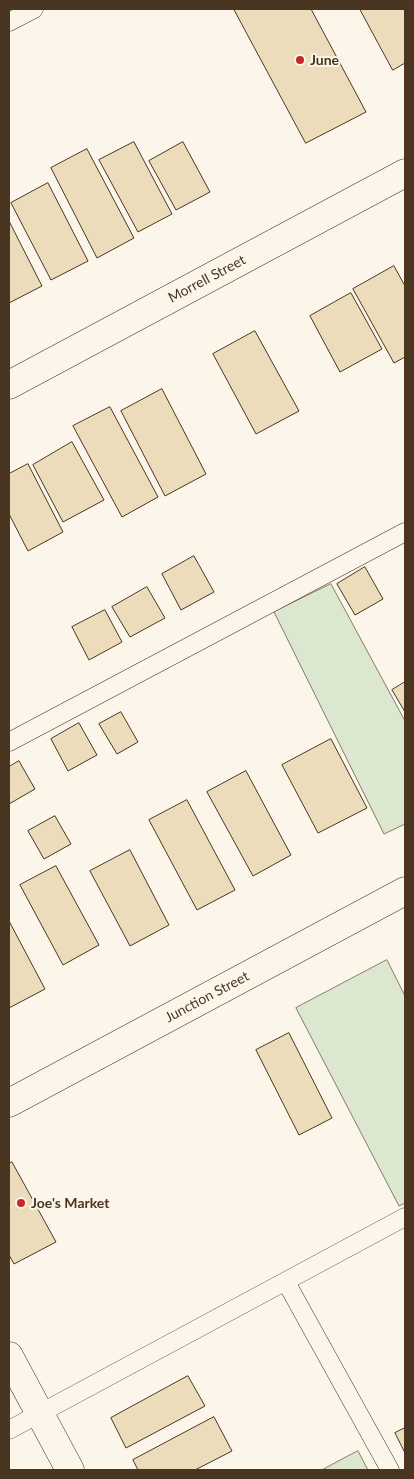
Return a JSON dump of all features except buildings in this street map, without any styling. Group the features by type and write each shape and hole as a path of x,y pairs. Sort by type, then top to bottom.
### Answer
{"street":[{"name":"Morrell Street","path":"9,385 405,173"},
{"name":"Junction Street","path":"9,1103 404,896"},
{"path":"9,1356 70,1470"}],"lane":[{"path":"9,22 34,9"},
{"path":"9,742 405,532"},
{"path":"9,1430 405,1217"},
{"path":"286,1282 390,1470"}],"green space":[{"path":"331,584 405,721 405,824 384,834 274,612"},
{"path":"387,960 405,996 405,1203 399,1206 296,1008"},
{"path":"358,1451 368,1470 322,1470"}],"place":[{"name":"June","path":"300,60"},
{"name":"Joe's Market","path":"21,1203"}]}
